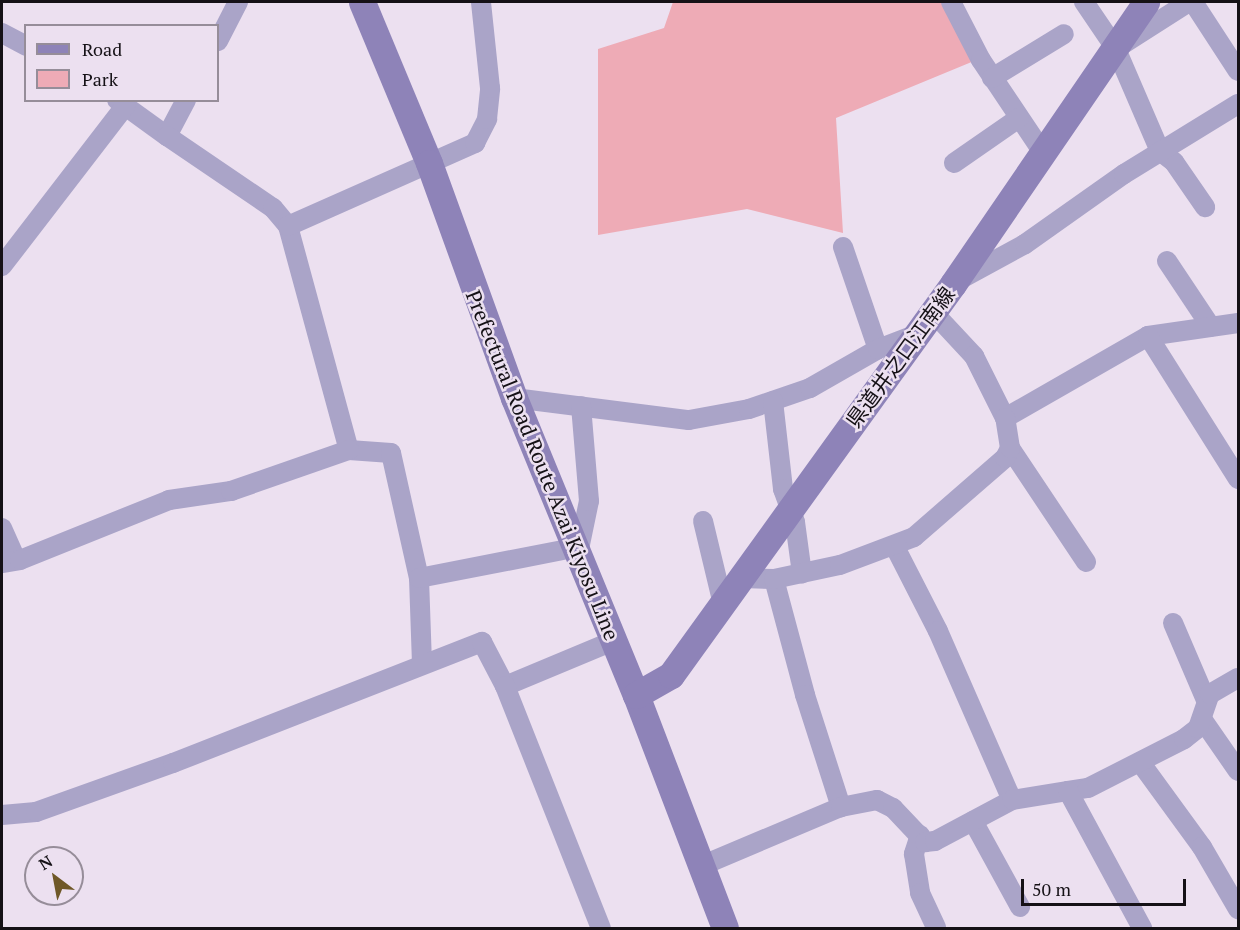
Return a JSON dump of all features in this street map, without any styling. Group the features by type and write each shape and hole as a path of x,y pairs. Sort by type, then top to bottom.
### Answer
{"main road":[{"name":"Prefectural Road Route Azai Kiyosu Line","path":"362,2 429,163 514,398 575,553 636,696 725,928"},
{"name":"県道井之口江南線","path":"636,696 671,675 952,284 1042,151 1116,49 1146,2"}],"street":[{"path":"219,39 238,2"},
{"path":"288,226 475,143 487,119 490,88 481,2"},
{"path":"951,2 992,78 1042,151"},
{"path":"1084,2 1116,49 1160,151 1174,162 1205,207"},
{"path":"1116,49 1191,2 1239,71"},
{"path":"2,33 24,45"},
{"path":"992,78 1064,34"},
{"path":"167,136 185,102"},
{"path":"2,266 121,103 273,208 288,226 349,450"},
{"path":"952,284 1033,238 1160,151 1239,104"},
{"path":"954,163 1019,118"},
{"path":"843,247 878,349"},
{"path":"1167,261 1211,327"},
{"path":"932,310 974,356 1005,418 1010,448 1086,562"},
{"path":"1005,418 1148,336 1239,323"},
{"path":"514,398 689,420 773,401 810,388 878,349 915,334"},
{"path":"1148,336 1239,479"},
{"path":"773,401 789,511 795,522 802,574"},
{"path":"420,579 575,553 589,501 581,406"},
{"path":"742,578 774,579 802,574 895,547 914,537 994,469 1010,448"},
{"path":"2,528 9,561 169,500 231,491 349,450 391,453 420,579 422,664"},
{"path":"703,521 723,604"},
{"path":"895,547 938,631 1012,800"},
{"path":"774,579 805,695 841,807"},
{"path":"1173,623 1204,710 1239,771"},
{"path":"505,686 613,641"},
{"path":"2,815 36,812 152,771 482,642 505,686 601,928"},
{"path":"701,866 841,807 877,800 893,808 925,842 935,841 1012,800 1088,788 1184,739 1198,728 1210,694 1239,678"},
{"path":"1140,762 1202,847 1239,909"},
{"path":"1068,791 1142,928"},
{"path":"973,821 1020,907"},
{"path":"920,835 914,854 920,893 936,928"}],"green space":[{"path":"673,2 956,2 974,61 836,118 843,233 747,209 598,235 598,49 664,28"}]}
